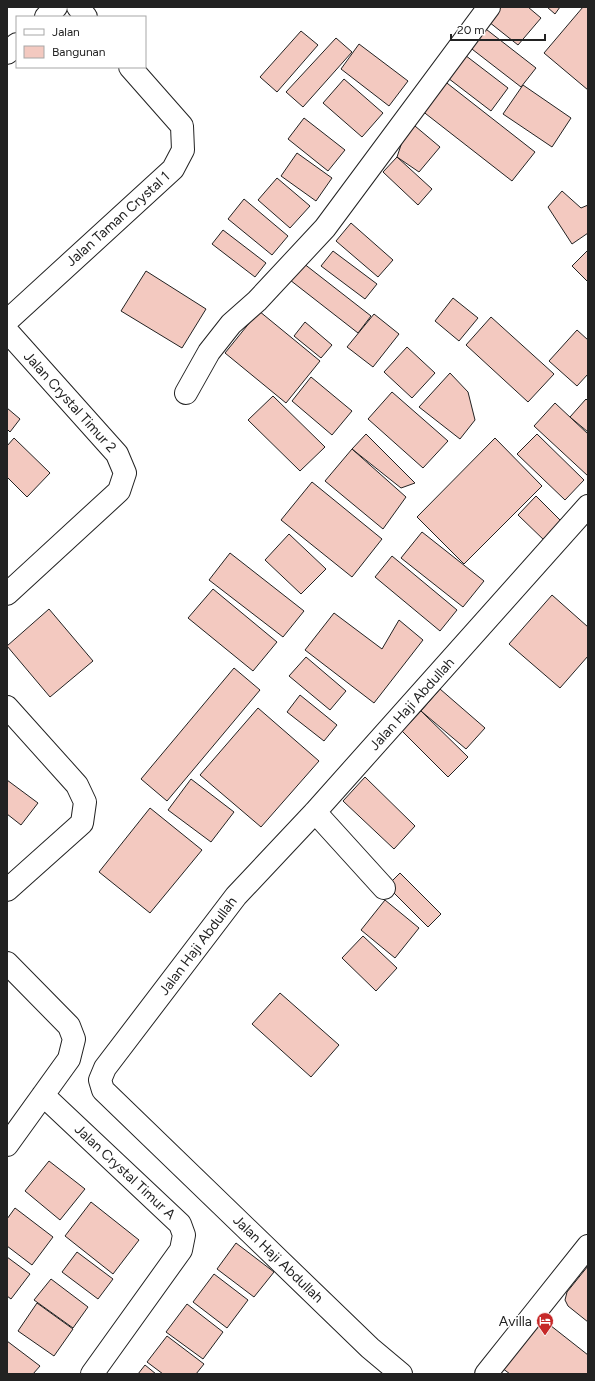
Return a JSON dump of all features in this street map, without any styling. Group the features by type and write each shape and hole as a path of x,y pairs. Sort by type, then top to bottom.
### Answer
{"street":[{"path":"47,16 56,7"},
{"path":"78,7 85,16"},
{"path":"186,393 209,352 231,324 257,301 325,228 489,7"},
{"path":"7,53 16,45"},
{"name":"Jalan Taman Crystal 1","path":"7,321 173,169 183,150 182,126 131,68"},
{"name":"Jalan Crystal Timur 2","path":"7,331 117,454 125,473 119,491 7,594"},
{"name":"Jalan Haji Abdullah","path":"401,1374 370,1348 103,1090 100,1080 105,1068 236,896 315,812 588,506"},
{"path":"7,707 77,785 85,802 82,823 7,890"},
{"path":"315,812 384,888"},
{"path":"7,963 69,1026 74,1039 69,1059 7,1145"},
{"name":"Jalan Crystal Timur A","path":"43,1095 180,1224 184,1235 181,1250 92,1374"},
{"path":"486,1374 588,1246"}],"building":[{"path":"501,7 528,7 541,18 518,45 489,22"},
{"path":"547,7 560,7 555,14"},
{"path":"583,7 588,7 588,90 544,53"},
{"path":"482,26 536,68 521,87 468,46"},
{"path":"301,31 318,45 277,92 260,77"},
{"path":"336,38 352,52 303,107 286,92"},
{"path":"359,44 408,81 389,106 341,69"},
{"path":"461,52 508,88 491,111 444,75"},
{"path":"344,79 383,113 362,137 323,103"},
{"path":"443,80 535,152 512,181 421,110"},
{"path":"523,85 571,118 552,147 503,114"},
{"path":"304,118 345,150 328,171 288,139"},
{"path":"409,121 440,147 419,172 397,157"},
{"path":"297,153 332,178 316,201 281,176"},
{"path":"397,157 432,189 418,205 383,172"},
{"path":"277,178 310,206 290,228 258,200"},
{"path":"562,191 581,208 588,205 588,233 572,244 548,207"},
{"path":"244,199 288,236 272,255 228,219"},
{"path":"351,223 393,260 378,277 336,241"},
{"path":"223,230 266,263 255,277 212,244"},
{"path":"588,250 588,282 572,266"},
{"path":"333,251 377,284 365,299 321,266"},
{"path":"303,263 371,316 358,333 290,280"},
{"path":"146,271 206,309 182,348 121,311"},
{"path":"453,298 478,318 459,341 435,321"},
{"path":"259,311 320,361 286,403 225,353"},
{"path":"374,314 399,334 373,367 347,347"},
{"path":"491,317 554,374 528,402 466,345"},
{"path":"305,322 332,345 321,358 294,336"},
{"path":"577,330 588,340 588,374 577,386 549,361"},
{"path":"407,347 435,373 412,398 384,372"},
{"path":"450,373 468,392 475,420 460,439 419,407"},
{"path":"311,377 352,411 332,435 292,401"},
{"path":"392,392 448,441 423,468 368,419"},
{"path":"273,396 325,447 300,471 248,420"},
{"path":"586,399 588,401 588,432 570,417"},
{"path":"555,403 588,434 588,476 534,426"},
{"path":"7,408 20,419 10,432 7,429"},
{"path":"366,434 415,483 401,488 352,449"},
{"path":"537,434 584,480 565,500 517,454"},
{"path":"14,438 50,473 27,497 7,477 7,446"},
{"path":"495,438 542,486 464,564 417,517"},
{"path":"352,449 406,497 383,529 325,481"},
{"path":"312,482 382,539 352,577 281,520"},
{"path":"536,496 564,524 546,542 518,515"},
{"path":"422,532 484,581 463,607 401,558"},
{"path":"289,534 326,569 301,594 265,560"},
{"path":"230,553 304,611 283,637 209,580"},
{"path":"392,556 457,610 440,631 375,577"},
{"path":"213,589 277,642 253,671 188,618"},
{"path":"552,595 588,627 588,656 560,688 509,644"},
{"path":"49,609 93,661 50,697 7,646"},
{"path":"334,613 382,649 399,620 423,640 374,703 305,650"},
{"path":"306,657 346,691 330,710 289,676"},
{"path":"234,668 260,690 167,801 141,779"},
{"path":"440,689 485,728 466,749 421,711"},
{"path":"300,695 337,725 324,741 287,712"},
{"path":"258,708 319,761 261,827 200,775"},
{"path":"421,711 468,757 448,777 402,731"},
{"path":"365,777 415,826 394,849 343,801"},
{"path":"191,779 234,812 211,842 168,810"},
{"path":"7,780 38,803 21,825 7,814"},
{"path":"150,808 202,850 150,913 99,872"},
{"path":"400,873 441,914 428,927 387,886"},
{"path":"385,900 419,928 395,958 361,930"},
{"path":"363,936 397,968 376,991 342,958"},
{"path":"280,993 339,1045 311,1077 252,1024"},
{"path":"49,1161 85,1189 60,1220 25,1191"},
{"path":"91,1202 139,1240 113,1274 65,1236"},
{"path":"15,1208 53,1237 32,1265 7,1246 7,1219"},
{"path":"236,1243 274,1272 254,1297 217,1269"},
{"path":"77,1252 113,1279 98,1299 62,1272"},
{"path":"7,1257 30,1274 11,1299 7,1296"},
{"path":"588,1266 588,1322 568,1306 565,1300 567,1292"},
{"path":"214,1274 248,1300 227,1328 193,1302"},
{"path":"51,1279 88,1307 73,1328 34,1300"},
{"path":"37,1303 73,1329 54,1356 18,1331"},
{"path":"187,1304 223,1332 203,1359 166,1332"},
{"name":"Avilla","path":"541,1318 588,1355 588,1374 510,1374 502,1368"},
{"path":"167,1336 204,1364 196,1374 163,1374 147,1362"},
{"path":"7,1341 40,1366 33,1374 7,1374"},
{"path":"145,1365 156,1374 138,1374"}],"place":[{"name":"Avilla","path":"545,1336"}]}
